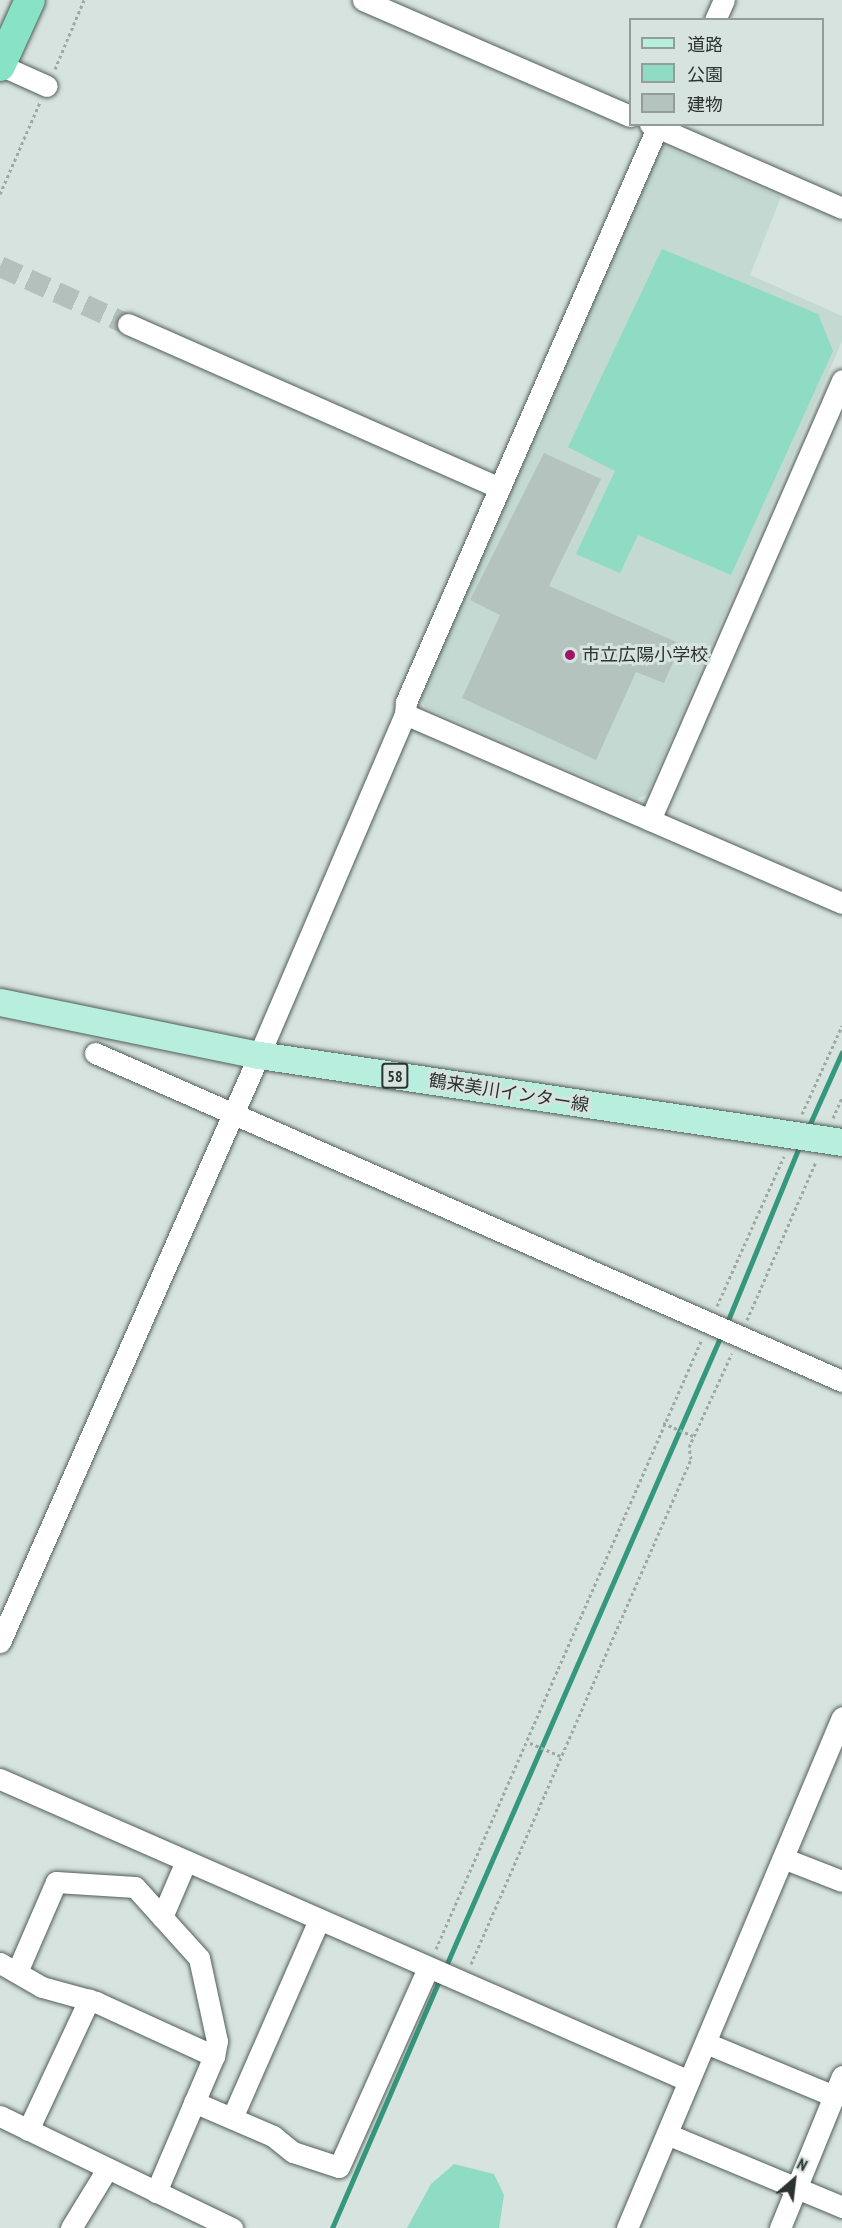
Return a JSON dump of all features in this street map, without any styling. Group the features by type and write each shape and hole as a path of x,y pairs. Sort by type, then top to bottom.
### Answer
{"highway":[{"path":"0,65 30,0"}],"main road":[{"name":"鶴来美川インター線","path":"0,1002 259,1055 828,1140"}],"street":[{"path":"363,0 629,116"},
{"path":"716,18 724,0"},
{"path":"0,65 47,86"},
{"path":"0,1642 230,1115 259,1055 405,714 406,702 660,127 842,208"},
{"path":"128,324 500,488"},
{"path":"650,820 842,380"},
{"path":"405,714 842,903"},
{"path":"95,1053 230,1115 842,1381"},
{"path":"632,2226 667,2134 842,1717"},
{"path":"0,1779 444,1976 689,2081"},
{"path":"783,1858 842,1881"},
{"path":"162,1917 186,1861"},
{"path":"156,2192 214,2056 217,2041 199,1958 135,1887 56,1882 8,1968 42,1987 89,2000 214,2056"},
{"path":"232,2118 318,1920"},
{"path":"194,2102 273,2136 293,2152 339,2167 444,1976"},
{"path":"28,2130 89,2000"},
{"path":"706,2043 834,2096"},
{"path":"780,2228 842,2076"},
{"path":"0,2116 218,2225"},
{"path":"667,2134 842,2207"},
{"path":"71,2228 107,2169"}],"path":[{"path":"444,1976 531,1743 664,1424 842,1026"},
{"path":"444,1976 560,1756 691,1459 689,1447 828,1140 842,1098"},
{"path":"664,1424 694,1436"},
{"path":"531,1743 560,1756"}],"shaded area":[{"path":"662,145 781,197 750,275 842,316 842,341 647,794 637,799 425,707 420,696"}],"green space":[{"path":"662,249 818,314 833,351 731,575 638,535 620,573 576,554 615,471 568,447"},
{"path":"454,2164 494,2174 504,2195 499,2228 407,2228 431,2184"}],"building":[{"path":"544,453 601,479 549,586 681,644 664,683 636,672 596,760 462,698 500,615 470,600"}],"waterway":[{"path":"808,1128 842,1052"},
{"path":"726,1325 800,1145"},
{"path":"445,1968 722,1333"},
{"path":"332,2228 441,1976"}],"tunnel":[{"path":"0,266 128,324"}],"place":[{"name":"市立広陽小学校","path":"570,655"}]}
